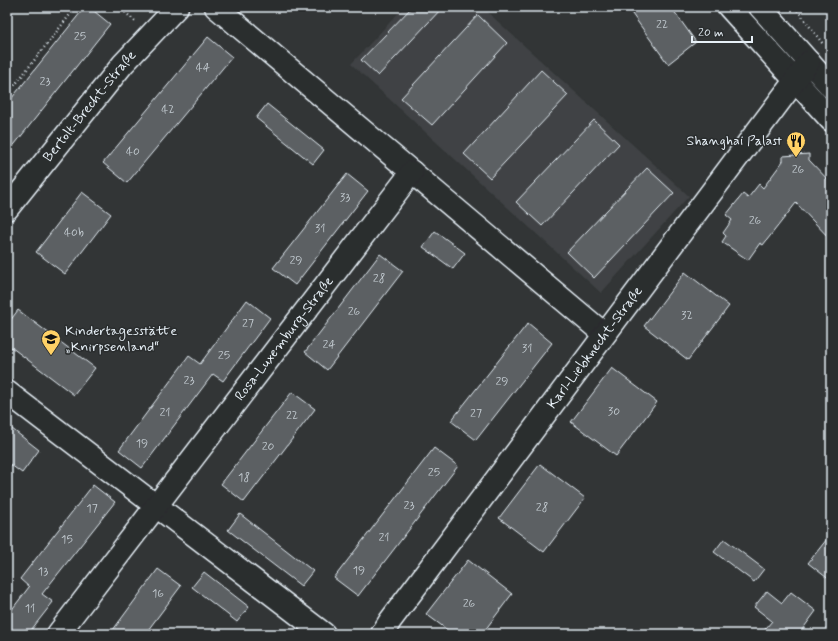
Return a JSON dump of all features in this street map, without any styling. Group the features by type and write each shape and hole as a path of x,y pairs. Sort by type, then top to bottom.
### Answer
{"street":[{"name":"Bertolt-Brecht-Straße","path":"8,204 123,64 177,7"},
{"path":"216,7 604,334"},
{"path":"729,7 831,120"},
{"path":"760,7 831,87"},
{"name":"Karl-Liebknecht-Straße","path":"382,634 395,614 604,334 809,62"},
{"name":"Rosa-Luxemburg-Straße","path":"58,634 412,172"},
{"path":"7,392 324,634"}],"path":[{"path":"7,95 76,7"},
{"path":"796,7 827,48"}],"shaded area":[{"path":"404,7 482,7 689,196 601,293 351,64"}],"building":[{"path":"85,7 89,7 110,24 7,154 7,104"},
{"path":"412,7 443,7 378,76 361,60"},
{"path":"627,7 671,7 696,42 668,64"},
{"path":"478,15 507,43 432,125 401,98"},
{"path":"208,37 232,57 127,183 103,163"},
{"path":"541,70 568,95 490,178 464,154"},
{"path":"267,104 324,150 313,164 256,118"},
{"path":"594,120 619,144 542,226 516,202"},
{"path":"809,154 809,160 831,183 831,240 796,203 763,245 760,243 748,260 722,242 726,236 723,233 732,220 726,215 743,194 748,198 759,184 763,188 783,161 783,156"},
{"path":"647,168 674,193 594,278 567,252"},
{"path":"347,174 368,191 295,285 273,268"},
{"path":"82,192 111,214 65,274 36,252"},
{"path":"435,231 465,253 453,269 423,247"},
{"path":"380,254 403,271 327,370 305,352"},
{"path":"685,272 729,306 688,360 644,326"},
{"path":"247,300 270,318 223,381 213,374 142,468 119,450 189,356 200,364"},
{"name":"Kindertagesstätte „Knirpsenland“","path":"18,310 95,368 74,395 7,344 7,325"},
{"path":"528,323 552,343 476,440 451,421"},
{"path":"612,368 657,402 616,456 571,422"},
{"path":"292,392 315,409 244,502 221,484"},
{"path":"7,425 39,450 22,473 7,462"},
{"path":"434,448 458,466 358,596 334,578"},
{"path":"540,464 585,498 544,552 499,518"},
{"path":"93,485 115,502 42,594 53,602 28,634 7,634 7,616 29,587 20,579"},
{"path":"240,514 313,571 301,586 228,530"},
{"path":"831,534 831,581 808,563"},
{"path":"724,539 764,569 754,582 714,552"},
{"path":"468,560 512,594 482,634 453,634 426,614"},
{"path":"158,569 181,586 145,634 110,634"},
{"path":"204,572 249,607 237,622 192,587"},
{"path":"767,591 782,603 791,592 816,611 799,634 761,634 772,621 754,607"}],"place":[{"name":"Shanghai Palast","path":"796,158"},
{"name":"Kindertagesstätte „Knirpsenland“","path":"51,356"}]}
